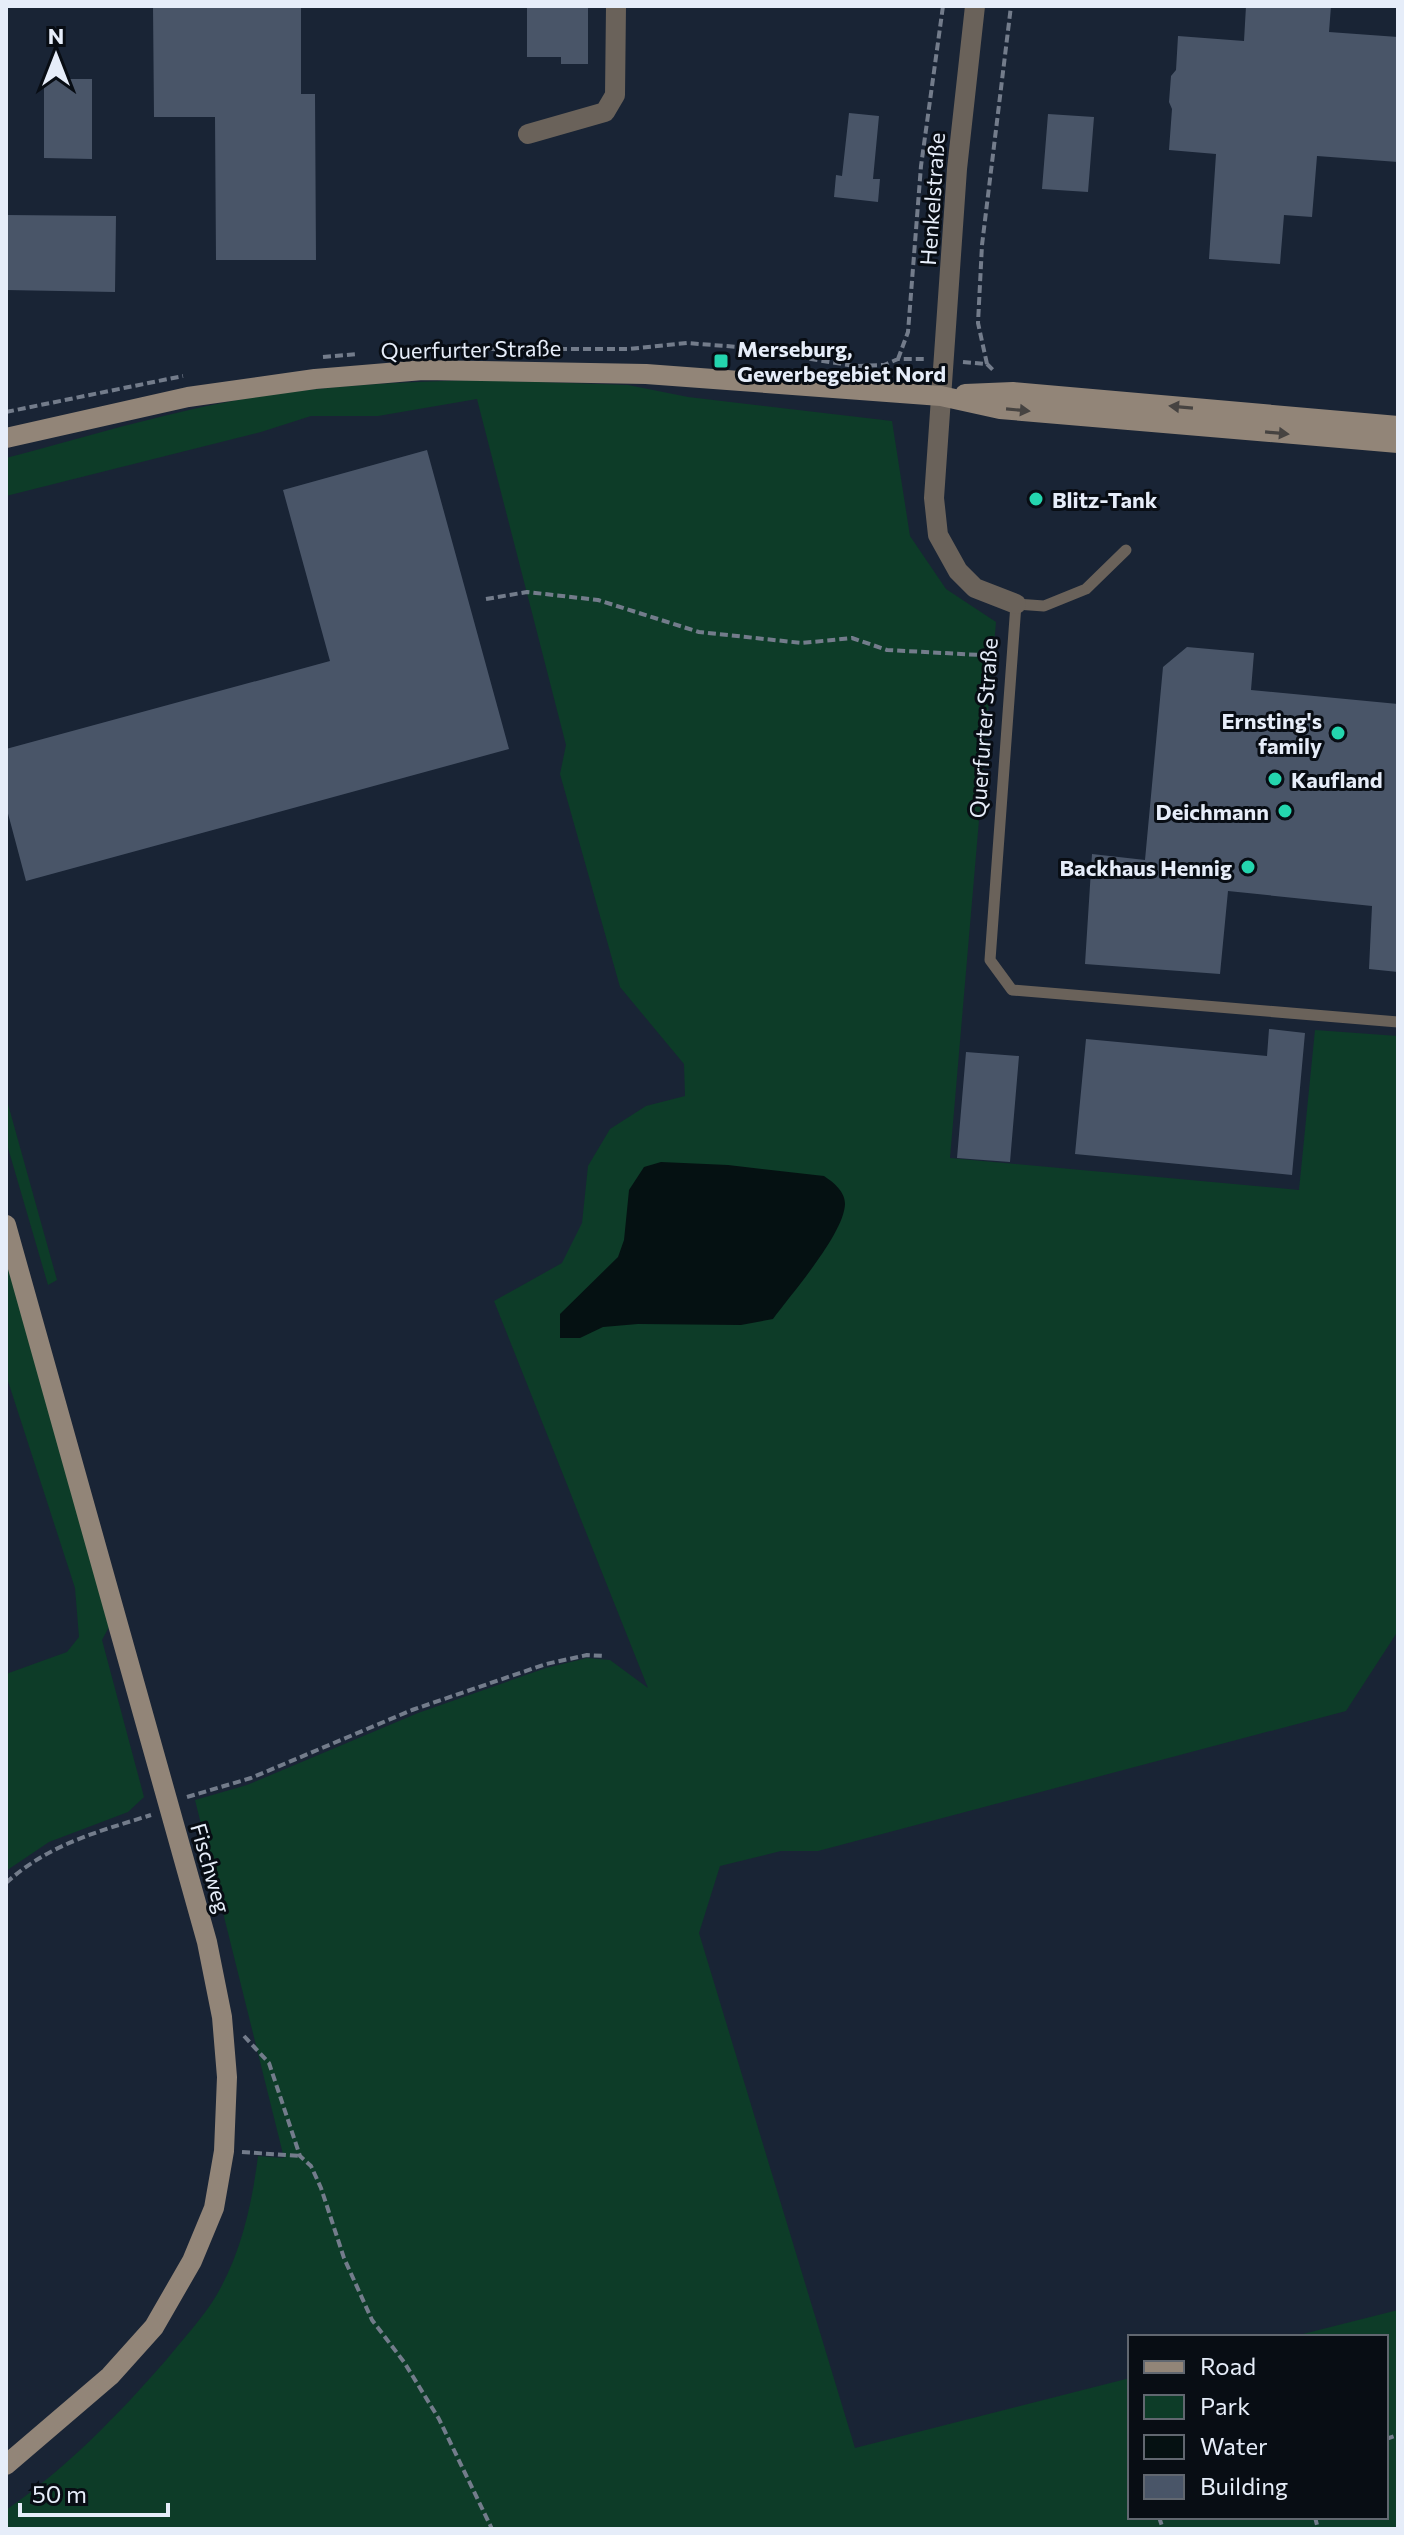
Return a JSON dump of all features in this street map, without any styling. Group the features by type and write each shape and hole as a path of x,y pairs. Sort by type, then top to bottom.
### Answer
{"main road":[{"name":"Querfurter Straße","path":"6,438 188,397 315,379 423,370 646,374 941,396 1000,409 1398,443"},
{"name":"Querfurter Straße","path":"941,396 1002,391 1398,426"},
{"name":"Fischweg","path":"6,1225 207,1942 222,2017 227,2077 224,2151 214,2208 192,2261 154,2327 110,2376 6,2465"}],"street":[{"path":"528,134 605,112 615,95 616,6"},
{"name":"Henkelstraße","path":"941,396 957,169 975,6"},
{"path":"941,396 934,498 938,535 958,571 975,588 1016,604"}],"lane":[{"path":"1016,604 1044,606 1086,589 1126,550"},
{"name":"Querfurter Straße","path":"1016,604 990,960 1012,990 1398,1022"}],"path":[{"path":"898,359 908,332 921,166 943,6"},
{"path":"987,364 978,323 982,245 1011,6"},
{"path":"486,599 527,592 598,600 699,632 802,643 852,638 887,650 990,657 1013,653"},
{"path":"6,1883 56,1846 169,1809 187,1797 251,1778 412,1710 546,1664 587,1655 605,1656"},
{"path":"244,2036 269,2063 300,2156 311,2166 321,2188 344,2258 372,2320 404,2362 439,2419 492,2529"},
{"path":"224,2151 300,2156"}],"green space":[{"path":"479,380 628,385 688,397 892,421 910,536 946,589 996,622 950,1158 1299,1190 1315,1030 1398,1036 1398,1631 1346,1711 818,1851 781,1851 720,1866 699,1933 855,2448 1128,2379 1128,2519 1388,2519 1388,2335 1299,2335 1398,2310 1398,2529 6,2529 6,2510 71,2458 111,2420 205,2312 225,2280 239,2246 258,2156 284,2158 195,1800 247,1785 418,1713 546,1668 587,1658 610,1660 648,1688 494,1301 562,1263 582,1223 588,1166 610,1129 646,1106 685,1096 684,1064 620,987 560,774 566,745 477,399 378,416 311,416 261,432 6,496 6,458 224,402 296,391"},
{"path":"6,1097 57,1280 48,1285 6,1141"},
{"path":"6,1255 109,1627 102,1640 144,1797 128,1812 49,1842 6,1871 6,1674 67,1652 79,1637 75,1588 6,1375"}],"water":[{"path":"661,1162 728,1165 824,1176 843,1195 845,1204 842,1216 827,1247 773,1319 741,1325 638,1324 603,1327 580,1338 560,1338 560,1314 618,1257 624,1240 629,1190 644,1167"}],"building":[{"path":"153,6 301,6 301,94 315,94 316,260 216,260 215,117 154,117"},
{"path":"527,6 588,6 588,64 561,64 561,57 527,57"},
{"path":"1246,6 1331,6 1329,32 1398,37 1398,162 1317,156 1312,217 1284,215 1280,264 1209,259 1216,154 1169,150 1171,76 1176,70 1178,36 1244,41"},
{"path":"44,79 92,79 92,159 44,158"},
{"path":"849,113 879,116 873,179 880,179 878,202 834,197 836,175 842,176"},
{"path":"1048,114 1094,117 1088,192 1042,189"},
{"path":"6,215 116,216 115,292 6,290"},
{"path":"427,450 509,749 26,881 6,806 6,749 330,661 283,490"},
{"name":"Kaufland","path":"1187,647 1254,653 1251,690 1398,704 1398,972 1369,969 1372,906 1228,891 1220,974 1085,964 1092,854 1145,860 1163,667"},
{"path":"1269,1029 1305,1033 1292,1175 1075,1154 1086,1039 1267,1056"},
{"path":"966,1052 1019,1056 1010,1162 957,1158"}],"place":[{"name":"Merseburg, Gewerbegebiet Nord","path":"721,361"},
{"name":"Blitz-Tank","path":"1036,499"},
{"name":"Ernsting's family","path":"1338,733"},
{"name":"Kaufland","path":"1275,779"},
{"name":"Deichmann","path":"1285,811"},
{"name":"Backhaus Hennig","path":"1248,867"}]}
